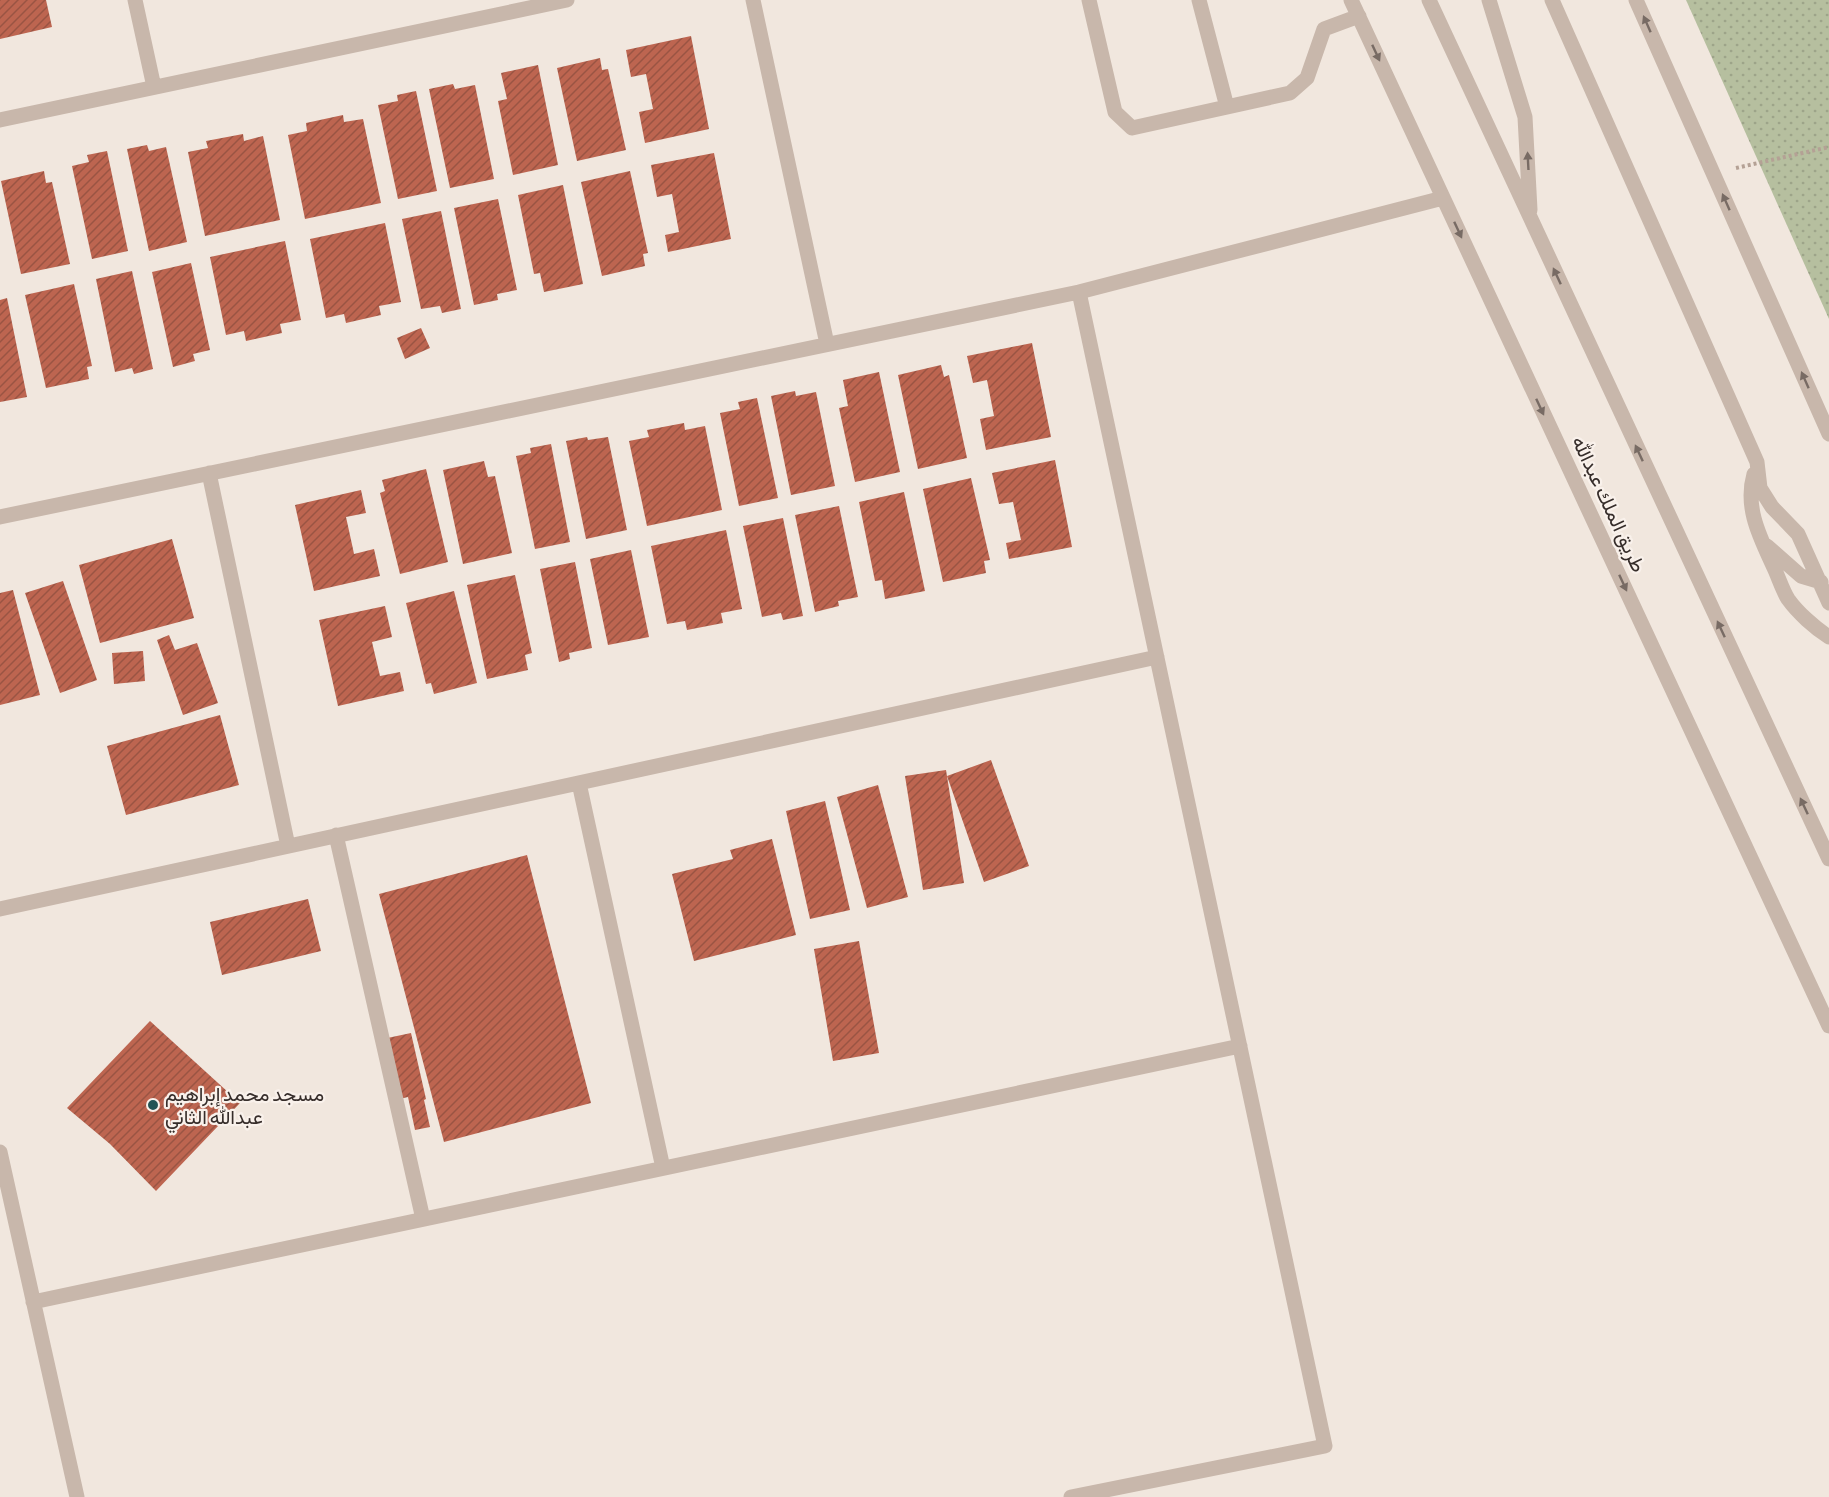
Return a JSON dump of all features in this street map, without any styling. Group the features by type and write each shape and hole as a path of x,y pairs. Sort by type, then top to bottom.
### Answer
{"street":[{"path":"135,0 154,87"},
{"path":"0,120 567,0"},
{"path":"753,0 827,344"},
{"path":"1089,0 1115,112 1132,128 1290,93 1307,78 1324,28 1359,16"},
{"path":"1199,0 1227,107"},
{"name":"طريق الملك عبدالله","path":"1351,0 1829,1026"},
{"path":"1429,0 1829,859"},
{"path":"1489,0 1525,117 1531,219"},
{"path":"1552,0 1757,462 1760,488 1772,507 1798,534 1829,603"},
{"path":"1636,0 1829,434"},
{"path":"0,517 1078,291 1443,198"},
{"path":"1071,1497 1325,1446 1078,291"},
{"path":"1757,462 1751,482 1750,506 1754,524 1788,600 1829,637"},
{"path":"209,473 288,846"},
{"path":"1762,542 1801,576 1821,582"},
{"path":"0,909 1157,657"},
{"path":"579,783 663,1168"},
{"path":"336,836 423,1219"},
{"path":"33,1302 1240,1046"},
{"path":"0,1152 77,1497"}],"path":[{"path":"1713,173 1829,147"}],"green space":[{"path":"1686,0 1829,0 1829,319"}],"building":[{"path":"0,0 46,0 52,27 0,39"},
{"path":"691,36 709,129 645,143 639,112 653,109 646,74 631,77 626,50"},
{"path":"600,58 602,70 608,69 626,150 577,161 557,68"},
{"path":"538,65 558,165 513,175 498,101 507,99 501,73"},
{"path":"453,84 455,89 475,85 494,179 450,188 429,89"},
{"path":"416,91 437,191 398,199 378,105 398,101 397,95"},
{"path":"343,115 344,122 363,119 381,203 305,219 288,135 307,131 306,123"},
{"path":"243,134 244,141 263,136 280,220 205,236 188,152 208,148 206,141"},
{"path":"147,145 149,151 166,147 187,242 149,251 127,149"},
{"path":"107,151 128,251 92,259 72,166 89,162 87,155"},
{"path":"714,153 731,239 668,252 665,235 679,232 672,194 657,197 651,165"},
{"path":"44,171 46,183 52,182 70,264 21,274 1,181"},
{"path":"630,171 648,253 643,254 645,266 602,276 581,182"},
{"path":"563,185 583,284 544,292 540,273 534,274 518,195"},
{"path":"498,199 517,290 497,294 498,300 474,305 454,208"},
{"path":"441,211 461,309 442,313 440,306 421,309 402,219"},
{"path":"385,223 401,302 379,306 381,315 346,323 344,314 326,318 310,239"},
{"path":"285,241 301,320 280,324 282,333 246,341 244,331 226,335 210,257"},
{"path":"191,263 210,350 193,354 195,361 173,367 152,272"},
{"path":"132,271 153,369 134,374 132,368 115,372 96,279"},
{"path":"74,284 92,366 87,367 89,379 46,388 25,295"},
{"path":"7,298 27,397 0,402 0,300"},
{"path":"421,328 430,348 405,359 397,338"},
{"path":"1032,343 1051,437 986,450 980,419 994,416 987,380 973,383 967,356"},
{"path":"941,365 944,377 949,375 967,458 918,469 898,375"},
{"path":"879,372 900,472 855,482 839,408 848,406 843,380"},
{"path":"795,391 796,396 816,392 835,486 791,495 771,396"},
{"path":"757,398 778,498 739,506 720,413 740,409 738,402"},
{"path":"684,423 685,430 705,426 722,510 647,526 629,441 649,437 647,430"},
{"path":"587,437 588,440 608,437 627,530 586,539 566,441"},
{"path":"551,444 570,542 535,549 516,456 531,453 530,448"},
{"path":"1055,460 1072,547 1009,559 1006,543 1021,540 1013,502 999,504 992,473"},
{"path":"484,461 488,477 495,476 512,553 463,564 443,470"},
{"path":"426,469 448,562 400,574 380,493 385,491 382,480"},
{"path":"971,478 990,560 984,561 986,573 943,582 923,489"},
{"path":"361,490 366,513 346,517 354,554 374,549 380,576 314,591 295,505"},
{"path":"904,492 925,591 885,599 882,580 875,581 859,502"},
{"path":"839,506 858,597 838,601 839,606 815,612 795,515"},
{"path":"783,518 803,616 783,620 781,613 762,617 743,526"},
{"path":"726,530 742,609 721,613 723,623 687,630 685,621 667,624 651,546"},
{"path":"172,539 194,618 100,643 79,565"},
{"path":"631,550 649,637 608,645 590,559"},
{"path":"575,562 592,648 569,653 570,659 559,662 540,569"},
{"path":"515,575 532,653 525,655 528,670 487,679 467,585"},
{"path":"63,581 97,680 60,693 25,593"},
{"path":"13,590 40,695 0,705 0,593"},
{"path":"454,591 477,683 434,694 431,683 426,684 406,603"},
{"path":"385,606 392,637 372,642 380,676 400,672 404,691 338,706 319,620"},
{"path":"169,635 175,650 197,643 218,703 183,715 157,640"},
{"path":"143,651 145,681 114,684 112,653"},
{"path":"220,715 239,785 126,815 107,746"},
{"path":"991,760 1029,866 984,882 947,776"},
{"path":"946,770 964,883 923,890 905,776"},
{"path":"878,785 908,897 867,908 837,797"},
{"path":"825,801 850,910 810,919 786,811"},
{"path":"772,839 796,935 694,961 672,874 733,859 730,850"},
{"path":"527,855 591,1103 444,1142 379,894"},
{"path":"308,899 321,951 222,975 210,922"},
{"path":"859,941 879,1053 833,1061 814,949"},
{"name":"مسجد محمد إبراهيم عبدالله الثاني","path":"150,1021 240,1103 156,1191 110,1144 67,1108"},
{"path":"411,1033 430,1127 415,1130 408,1097 391,1101 378,1040"}],"place":[{"name":"مسجد محمد إبراهيم عبدالله الثاني","path":"153,1105"}]}
